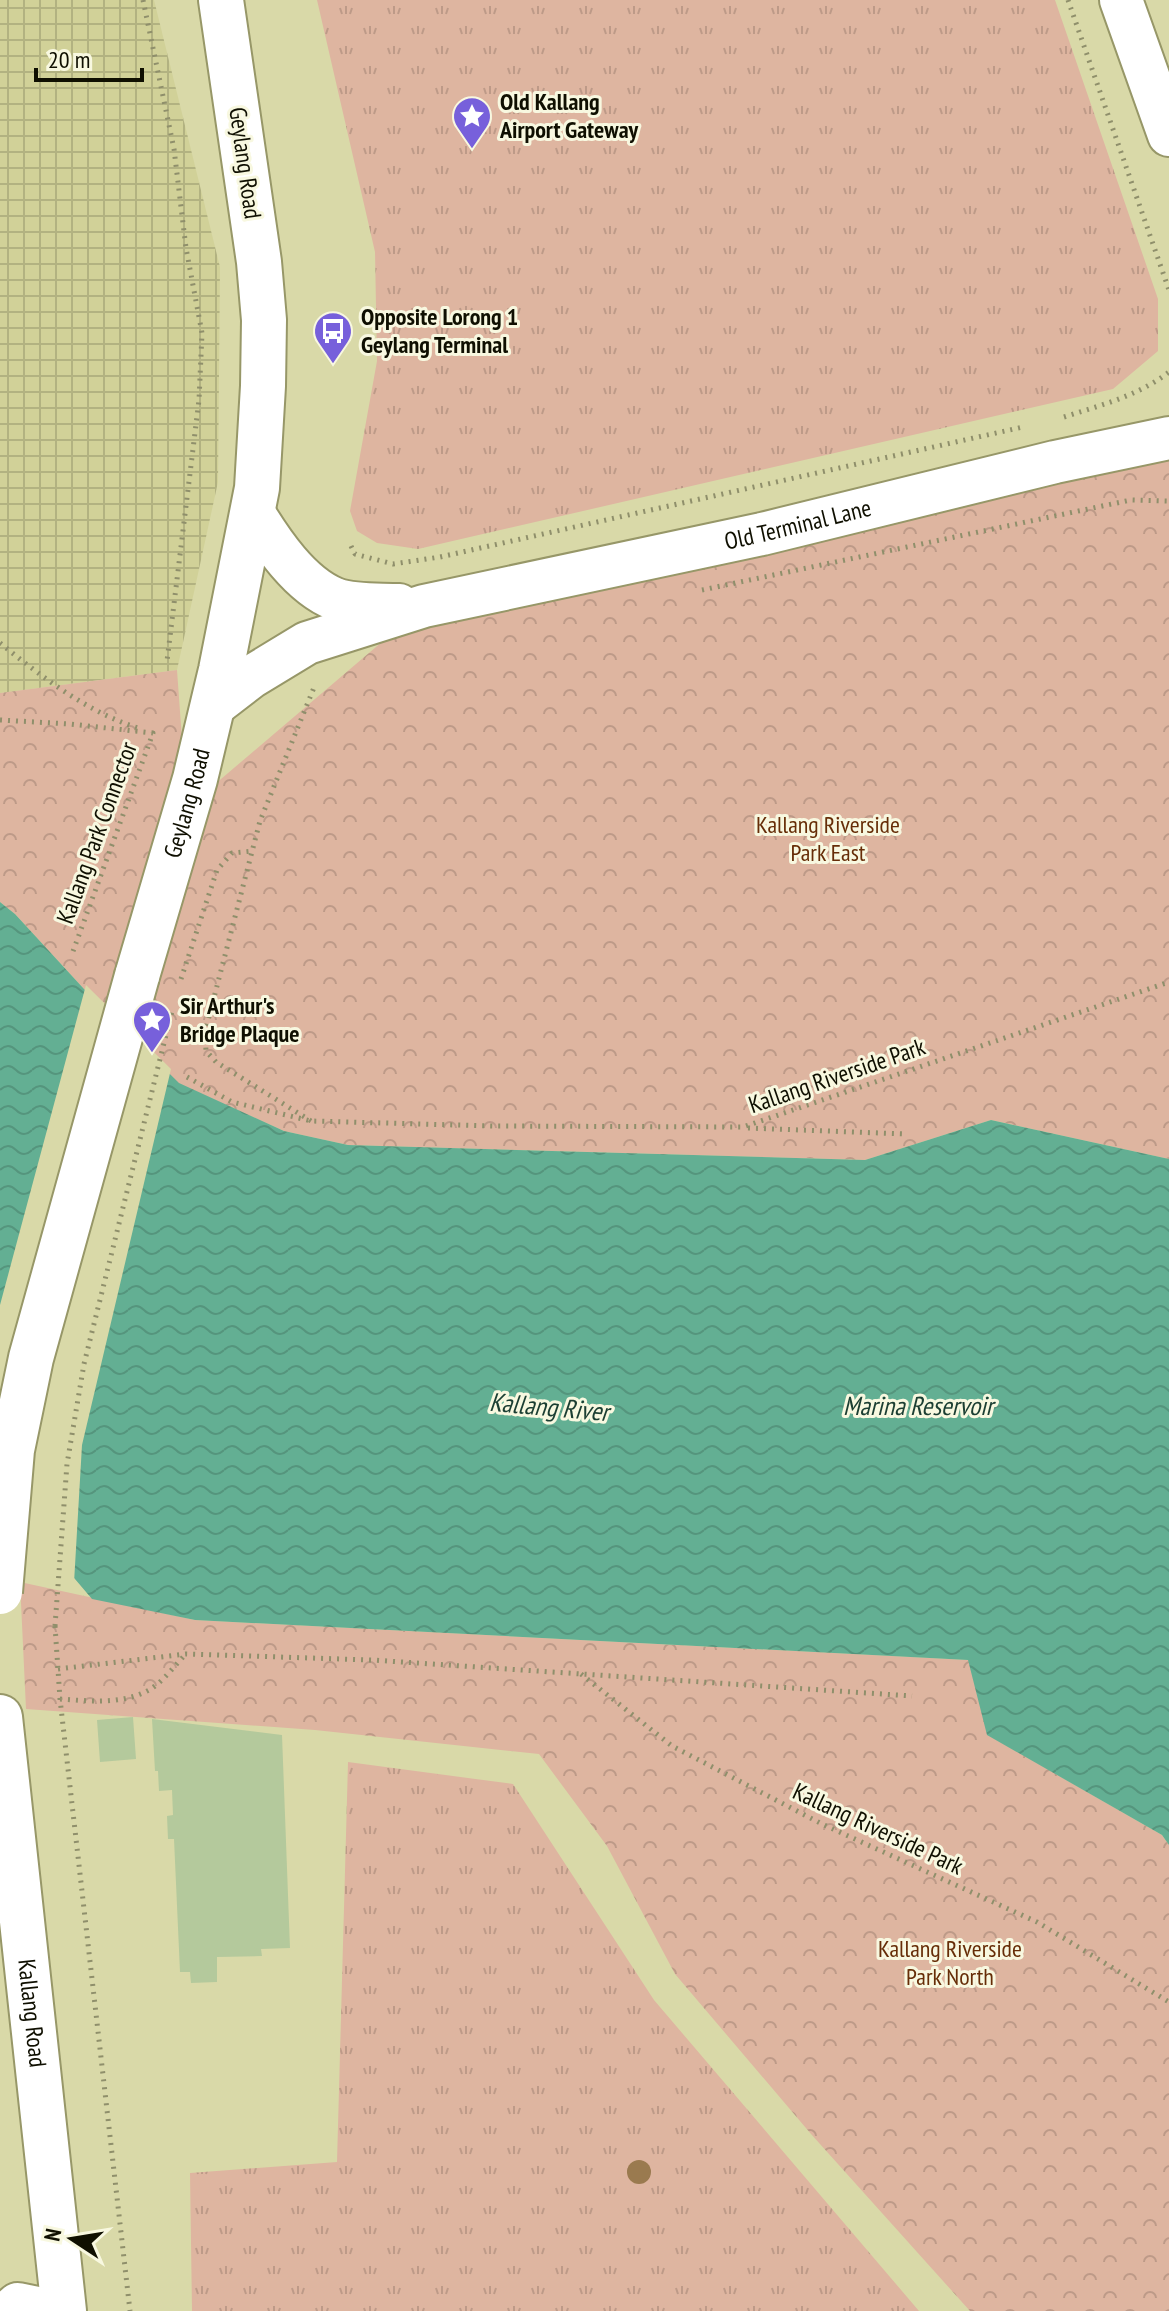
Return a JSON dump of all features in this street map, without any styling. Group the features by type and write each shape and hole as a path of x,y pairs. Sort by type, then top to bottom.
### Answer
{"main road":[{"name":"Geylang Road","path":"0,1592 12,1450 31,1358 157,983 195,779 257,488 264,320 259,262 221,0"},
{"name":"Kallang Road","path":"0,1717 64,2311"},
{"path":"11,2311 18,2305 47,2311"}],"street":[{"path":"1121,0 1169,135"},
{"name":"Old Terminal Lane","path":"212,707 286,653 307,643 424,606 762,534 1055,462 1165,439"},
{"name":"Old Terminal Lane","path":"253,512 285,559 304,578 333,598 350,603 424,606"}],"path":[{"path":"143,0 174,149 186,248 202,333 199,400 167,661"},
{"path":"1068,0 1169,290"},
{"path":"1064,418 1127,397 1169,372"},
{"path":"351,546 355,554 393,564 440,557 1033,424"},
{"path":"701,590 1131,500 1169,501"},
{"path":"0,643 85,704 119,723 153,733"},
{"path":"311,1121 216,1062 206,1051 205,1032 260,821 318,678"},
{"name":"Kallang Park Connector","path":"0,720 153,733 72,954"},
{"path":"157,983 217,870 232,853 253,851"},
{"name":"Kallang Riverside Park","path":"311,1121 493,1126 743,1127 1169,982"},
{"path":"130,2311 60,1699 55,1626 67,1464 84,1364 173,1005"},
{"path":"187,1077 232,1102 311,1121"},
{"path":"743,1127 906,1134"},
{"path":"58,1669 186,1654 372,1660 912,1696"},
{"path":"60,1699 123,1700 151,1689 186,1654"},
{"name":"Kallang Riverside Park","path":"580,1674 672,1746 822,1824 1037,1922 1169,2002"}],"shaded area":[{"path":"0,0 154,0 220,267 218,482 177,670 0,693"}],"green space":[{"path":"317,0 1055,0 1158,299 1158,351 1113,389 418,549 377,543 357,531 350,511 377,361 375,252"},
{"name":"Kallang Riverside Park East","path":"1169,438 1169,1159 991,1120 865,1160 348,1145 284,1131 179,1084 0,902 0,693 177,670 187,808 424,606"},
{"name":"Kallang Riverside Park North","path":"20,1582 195,1620 969,1660 988,1735 1162,1835 1169,1845 1169,2311 970,2311 811,2134 675,1974 607,1846 539,1754 315,1730 26,1709"},
{"path":"348,1762 513,1784 654,2000 919,2311 192,2311 190,2173 337,2162"}],"water":[{"name":"Marina Reservoir","path":"0,902 179,1083 284,1131 348,1145 865,1160 991,1120 1169,1159 1169,1845 1162,1835 987,1735 968,1660 195,1620 92,1599 0,1491"}],"pier":[{"path":"86,985 171,1069 82,1445 74,1583 0,1497 0,1305"}],"building":[{"path":"133,1717 136,1759 100,1762 97,1720"},
{"path":"152,1719 282,1735 290,1948 261,1949 262,1956 217,1957 217,1982 191,1983 190,1972 180,1972 174,1839 168,1839 167,1816 173,1815 172,1790 159,1791"}],"place":[{"name":"Old Kallang Airport Gateway","path":"472,150"},
{"name":"Opposite Lorong 1 Geylang Terminal","path":"333,365"},
{"name":"Sir Arthur's Bridge Plaque","path":"152,1054"}],"water label":[{"name":"Kallang River","path":"549,1407"}]}
